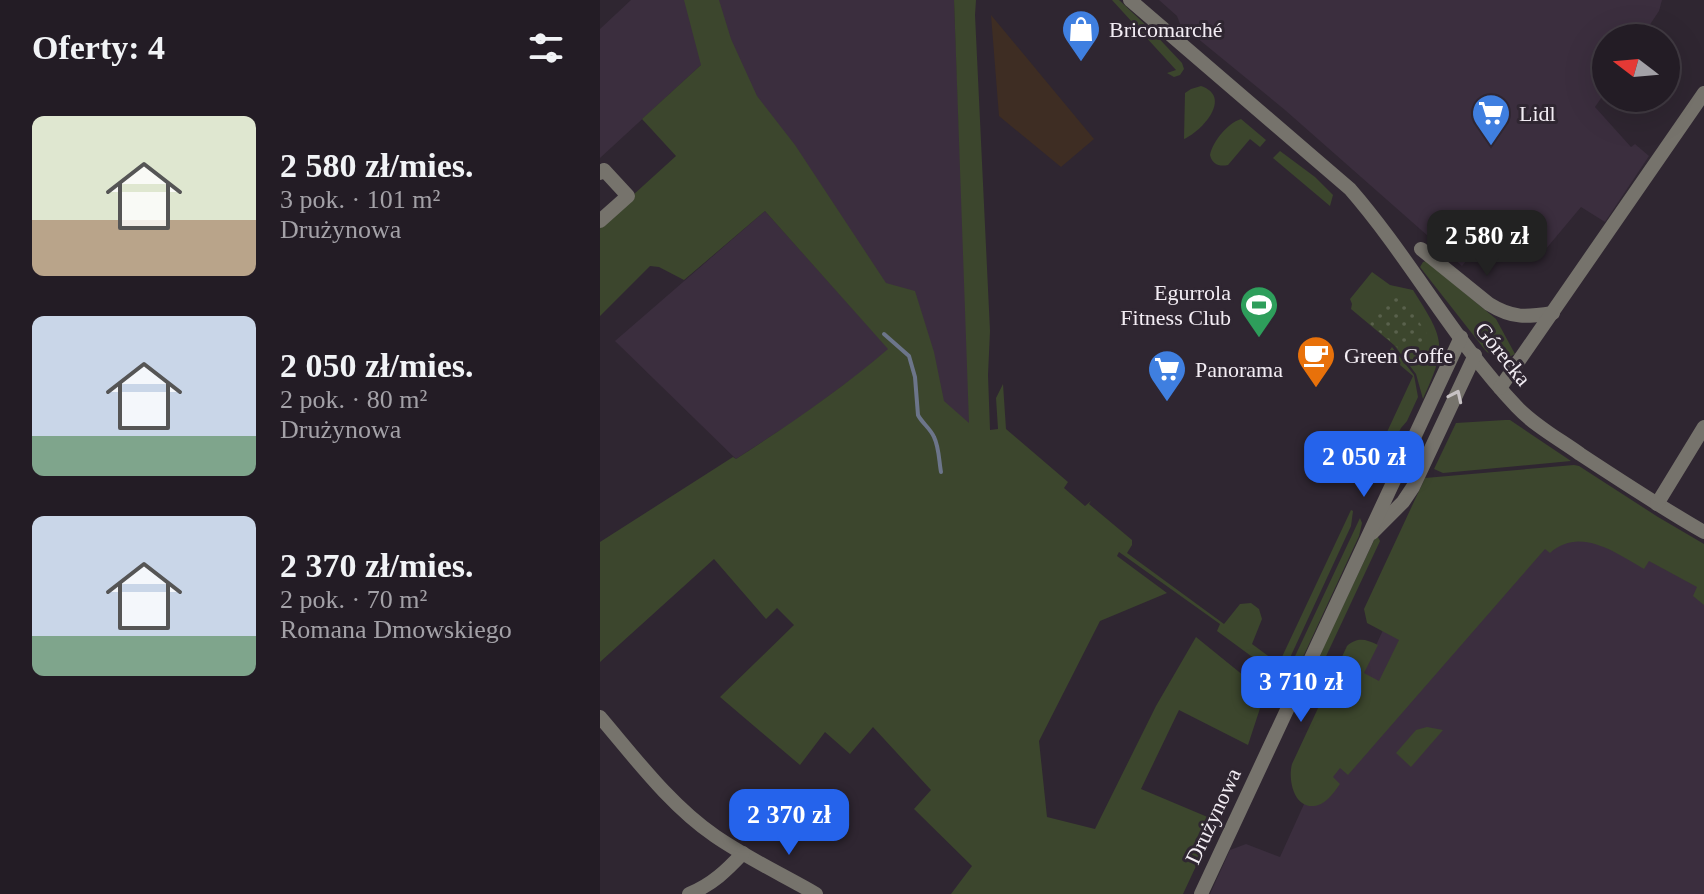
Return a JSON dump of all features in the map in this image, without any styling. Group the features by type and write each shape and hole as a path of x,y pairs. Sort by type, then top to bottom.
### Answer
{"street":[{"name":"Górecka","path":"1130,0 1350,189 1519,409 1657,504 1704,532"},
{"path":"1500,388 1704,93"},
{"path":"600,173 604,170 628,196 600,221"},
{"path":"1421,249 1501,312 1527,316 1553,313"},
{"name":"Drużynowa","path":"1201,894 1461,337"},
{"name":"Drużynowa","path":"1366,538 1391,515 1413,487 1475,355"},
{"path":"1657,504 1704,427"},
{"path":"600,717 606,734 688,814 743,853 816,894"},
{"path":"689,894 715,880 743,853"}],"shaded area":[{"path":"631,0 954,0 971,430 920,387 701,65 600,158 600,29"},
{"path":"1159,0 1662,0 1650,24 1592,24 1592,112 1600,112 1631,147 1635,144 1649,156 1605,222 1581,207 1545,250 1539,246 1531,257 1532,251 1525,246 1521,250 1507,239 1493,254 1481,243 1462,266 1285,110 1180,24 1177,16"},
{"path":"991,15 1094,139 1061,167 999,116"},
{"path":"765,211 889,349 799,418 736,459 615,341"},
{"path":"1509,491 1704,584 1704,894 1210,894 1230,850 1246,844 1280,857 1442,500"}],"green space":[{"path":"684,0 719,0 731,39 757,96 795,145 886,283 915,291 934,352 944,401 969,423 954,0 976,0 990,331 990,430 998,429 996,398 1003,384 1006,429 1068,482 1064,488 1085,506 1091,501 1089,504 1132,540 1127,553 1224,624 1240,604 1251,603 1259,609 1262,619 1252,644 1279,664 1276,670 1266,667 1217,631 1220,624 1119,552 1117,556 1167,593 1100,621 1039,741 1047,817 1095,829 1156,706 1196,637 1265,693 1248,745 1179,710 1141,789 1217,821 1183,894 951,894 972,866 914,809 931,790 873,727 850,754 825,732 800,765 720,697 794,625 777,608 766,619 714,559 600,662 600,542 775,433 833,393 888,349 765,211 684,280 659,267 650,266 600,316 600,225 676,156 642,119 701,65"},
{"path":"1112,0 1119,0 1182,63 1184,69 1180,75 1174,77 1167,73 1176,70"},
{"path":"1201,86 1210,91 1214,105 1206,122 1184,139 1185,93"},
{"path":"1241,119 1266,140 1260,147 1250,139 1228,165 1216,164 1210,155 1214,144 1226,128"},
{"path":"1280,151 1333,195 1330,206 1273,158"},
{"path":"1426,261 1496,319 1515,354 1499,358 1485,350 1420,267"},
{"path":"1372,272 1390,285 1413,290 1436,332 1439,354 1423,399 1416,374 1394,345 1351,309 1350,299"},
{"path":"1399,291 1429,337 1416,363 1370,324"},
{"path":"1392,347 1414,375 1418,397 1407,421 1388,447 1381,445 1413,376 1387,354"},
{"path":"1510,420 1571,461 1443,473 1434,469 1456,423"},
{"path":"1574,465 1704,544 1704,605 1693,596 1697,587 1649,561 1644,569 1610,550 1586,542 1562,545 1550,553 1545,549 1348,775 1340,768 1333,777 1340,784 1329,798 1314,806 1301,802 1292,784 1292,764 1347,646 1362,640 1378,645 1364,673 1379,681 1399,640 1367,623 1364,609 1425,478"},
{"path":"1351,510 1351,526 1288,662 1281,659"},
{"path":"1360,518 1359,536 1303,657 1289,669"},
{"path":"1376,536 1380,541 1321,667 1317,669 1315,664"},
{"path":"1427,727 1443,730 1411,767 1396,753 1416,730"}],"waterway":[{"path":"884,334 909,356 915,377 918,415 936,441 941,472"}],"place":[{"name":"Bricomarché","path":"1081,63"},
{"name":"Lidl","path":"1491,147"},
{"name":"Egurrola Fitness Club","path":"1259,339"},
{"name":"Green Coffe","path":"1316,389"},
{"name":"Panorama","path":"1167,403"}]}
